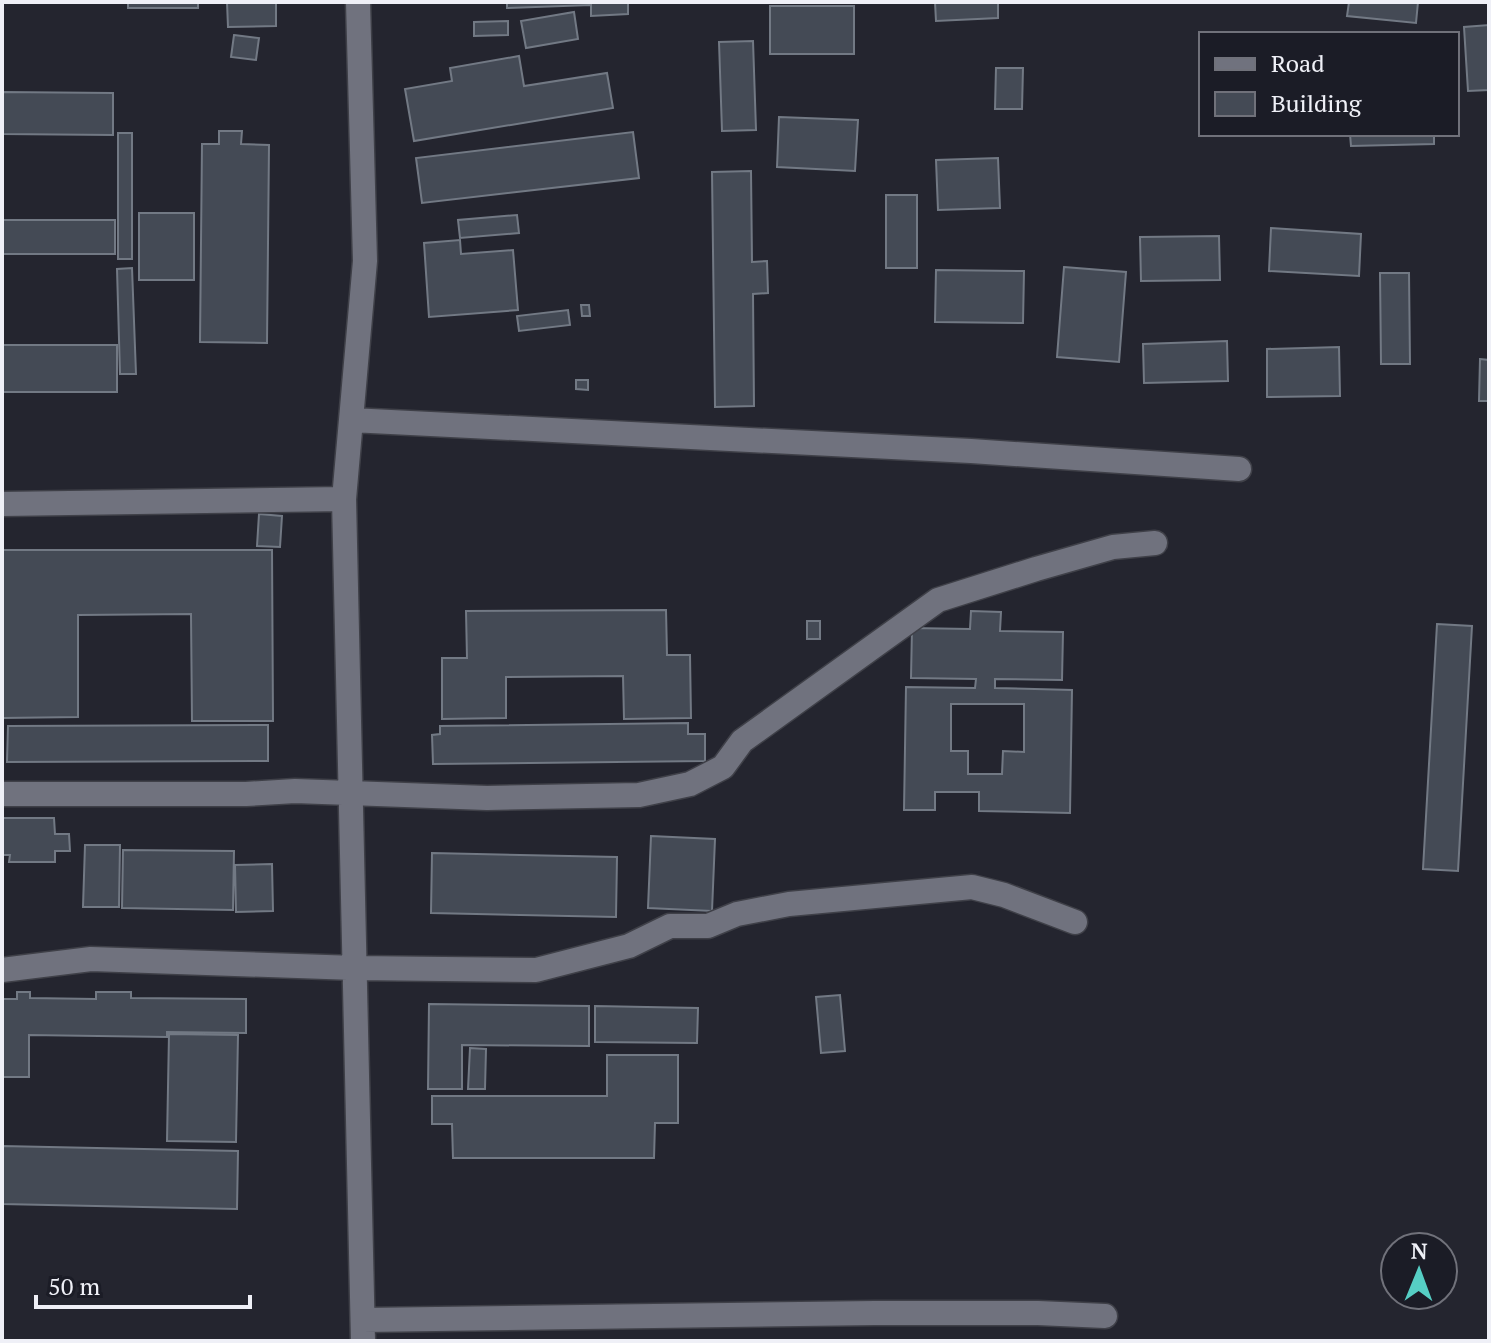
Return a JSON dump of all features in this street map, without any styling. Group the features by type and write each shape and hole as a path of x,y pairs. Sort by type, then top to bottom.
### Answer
{"street":[{"path":"358,2 365,261 344,499 363,1331 875,1313 1105,1316"},
{"path":"351,420 956,450 1239,469"},
{"path":"2,504 344,499"},
{"path":"2,794 246,794 295,791 487,798 639,795 690,784 723,767 742,741 938,600 1113,547 1155,543"},
{"path":"2,970 91,959 355,968 536,970 629,946 670,926 708,926 737,914 789,904 972,887 1004,895 1075,922"}],"building":[{"path":"128,2 198,2 198,8 128,8"},
{"path":"227,2 276,2 276,26 228,27"},
{"path":"507,2 628,2 628,14 591,16 591,5 507,8"},
{"path":"935,2 998,2 998,18 936,21"},
{"path":"1349,2 1418,2 1416,23 1347,16"},
{"path":"770,6 854,6 854,54 770,54"},
{"path":"574,12 578,39 526,48 521,21"},
{"path":"508,21 508,35 474,36 474,22"},
{"path":"1489,25 1489,90 1468,91 1464,27"},
{"path":"234,35 259,38 256,60 231,57"},
{"path":"753,41 756,130 722,131 719,42"},
{"path":"519,56 524,86 607,73 613,108 414,141 405,89 452,81 450,68"},
{"path":"996,68 1023,68 1022,109 995,109"},
{"path":"2,92 113,93 113,135 2,134"},
{"path":"779,117 858,120 855,171 777,167"},
{"path":"219,131 242,131 241,144 269,145 267,343 200,342 202,144 219,144"},
{"path":"633,132 639,178 422,203 416,158"},
{"path":"118,133 132,133 132,259 118,259"},
{"path":"1350,136 1434,136 1434,144 1351,146"},
{"path":"998,158 1000,208 938,210 936,160"},
{"path":"751,171 752,262 767,261 768,293 753,294 754,406 715,407 712,172"},
{"path":"886,195 917,195 917,268 886,268"},
{"path":"139,213 194,213 194,280 139,280"},
{"path":"517,215 519,233 460,238 458,220"},
{"path":"2,220 115,220 115,254 2,254"},
{"path":"1271,228 1361,234 1359,276 1269,271"},
{"path":"1219,236 1220,280 1141,281 1140,237"},
{"path":"460,240 461,254 513,250 518,310 429,317 424,243"},
{"path":"1064,267 1126,272 1119,362 1057,357"},
{"path":"132,268 136,374 120,374 117,269"},
{"path":"936,270 1024,271 1023,323 935,322"},
{"path":"1380,273 1409,273 1410,364 1381,364"},
{"path":"581,305 589,305 590,316 582,316"},
{"path":"568,310 570,325 519,331 517,316"},
{"path":"1227,341 1228,381 1144,383 1143,344"},
{"path":"2,345 117,345 117,392 2,392"},
{"path":"1339,347 1340,396 1267,397 1267,349"},
{"path":"1480,359 1489,360 1489,401 1479,401"},
{"path":"576,380 588,380 588,390 576,389"},
{"path":"259,514 282,516 280,547 257,546"},
{"path":"2,550 272,550 273,721 192,721 191,614 78,615 78,717 3,718"},
{"path":"666,610 667,655 690,655 691,718 624,719 623,676 506,677 506,718 442,719 442,658 467,658 466,611"},
{"path":"971,611 1001,612 1000,631 1063,632 1062,680 995,679 995,688 1072,690 1070,813 979,811 979,792 935,792 935,810 904,810 906,687 975,688 976,679 911,678 912,628 970,629","holes":["951,704 1024,704 1024,752 1003,751 1002,774 968,774 968,751 951,751"]},
{"path":"807,621 820,621 820,639 807,639"},
{"path":"1437,624 1472,626 1458,871 1423,869"},
{"path":"688,723 688,734 705,734 705,761 433,764 432,735 440,734 440,726"},
{"path":"268,725 268,761 7,762 8,726"},
{"path":"2,818 54,818 55,834 69,834 70,851 55,851 55,862 9,862 10,855 2,855"},
{"path":"651,836 715,839 712,911 648,908"},
{"path":"85,845 120,845 119,907 83,907"},
{"path":"123,850 234,851 233,910 122,908"},
{"path":"432,853 617,857 616,917 431,913"},
{"path":"272,864 273,911 236,912 235,865"},
{"path":"17,992 30,992 30,998 96,999 96,992 131,992 131,998 246,999 246,1033 167,1032 167,1037 29,1035 29,1077 2,1077 2,999 17,999"},
{"path":"840,995 845,1051 821,1053 816,997"},
{"path":"429,1004 589,1006 589,1046 462,1045 462,1089 428,1089"},
{"path":"595,1006 698,1008 697,1043 595,1042"},
{"path":"169,1034 238,1035 236,1142 167,1141"},
{"path":"470,1048 486,1049 485,1089 468,1089"},
{"path":"607,1055 678,1055 678,1123 655,1123 654,1158 453,1158 452,1124 432,1124 432,1096 607,1096"},
{"path":"2,1146 238,1151 237,1209 2,1204"}]}
